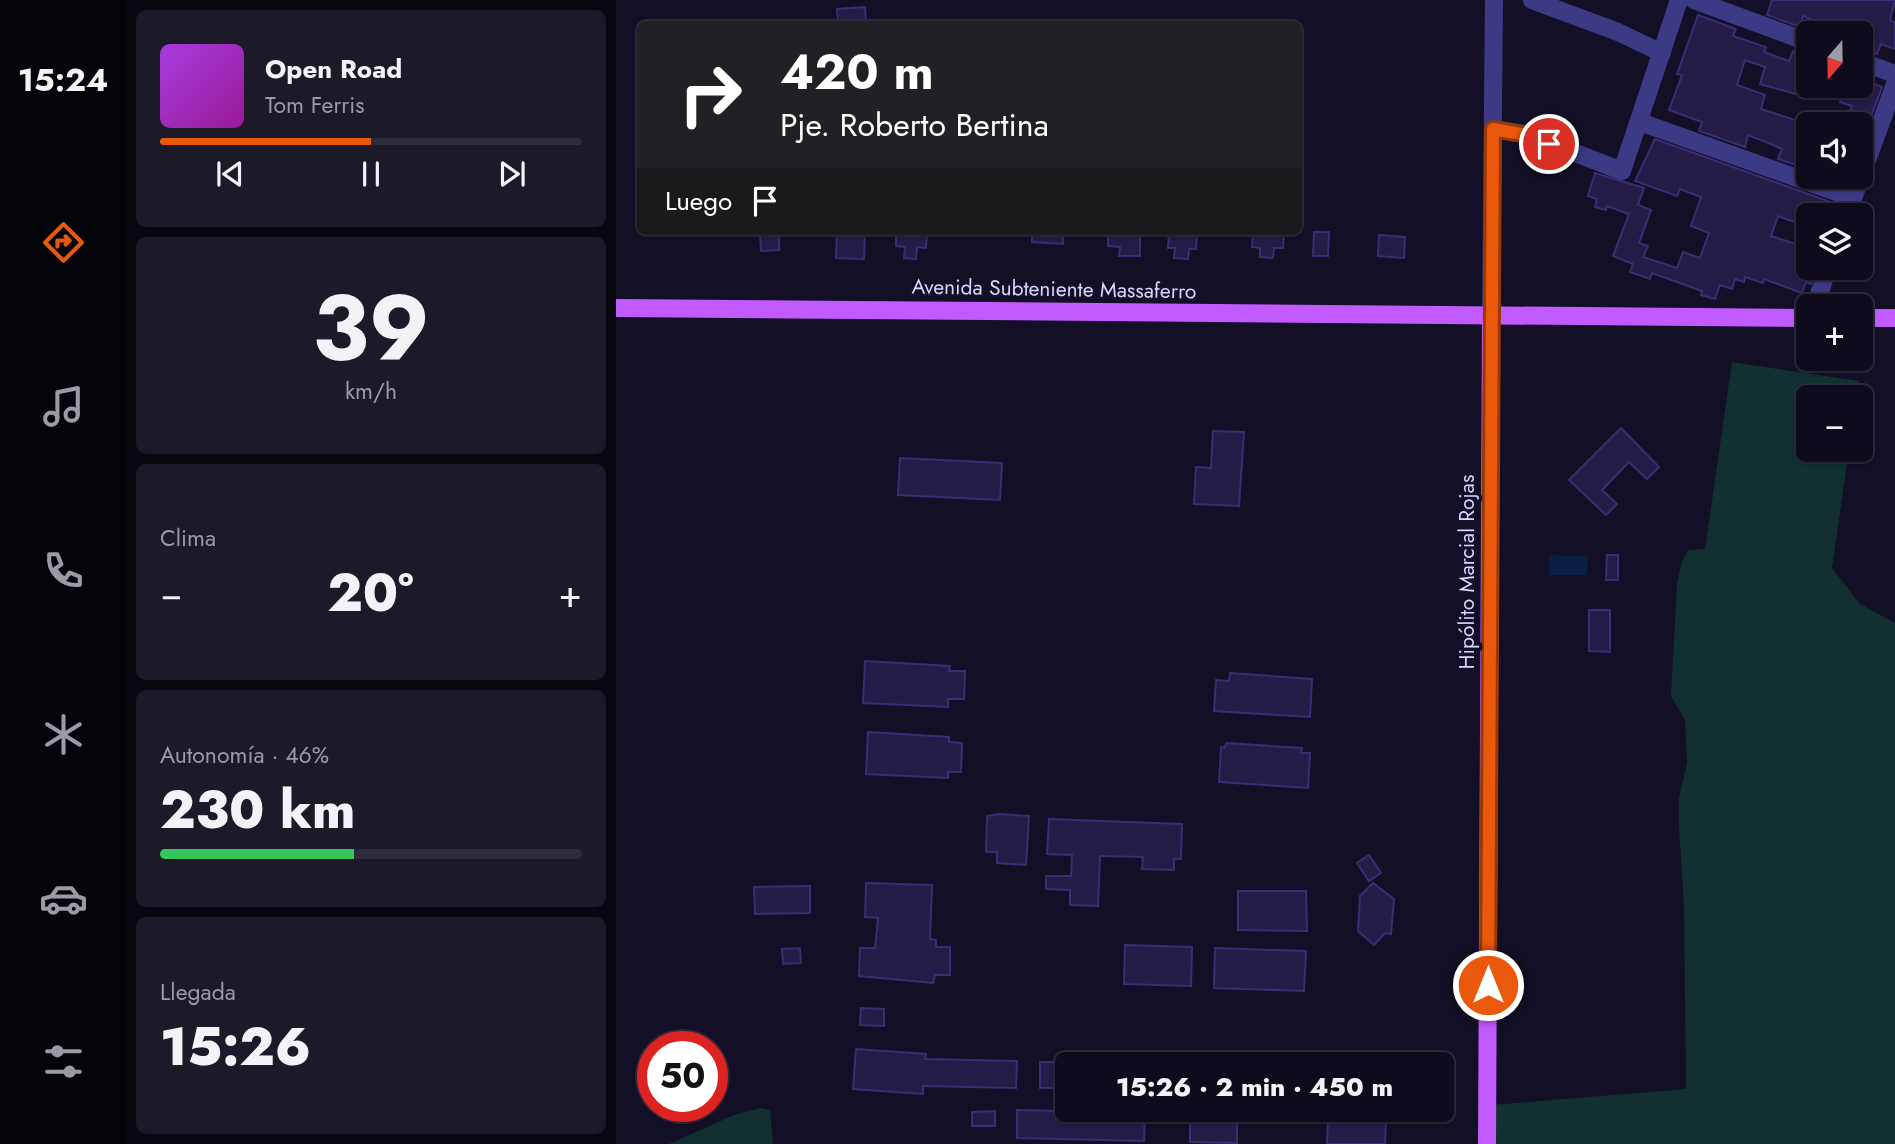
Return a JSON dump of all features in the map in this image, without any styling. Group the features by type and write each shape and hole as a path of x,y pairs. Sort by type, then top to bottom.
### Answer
{"main road":[{"name":"Avenida Subteniente Massaferro","path":"616,308 1796,318"},
{"name":"Hipólito Marcial Rojas","path":"1487,1144 1491,316"},
{"path":"1873,318 1895,318"}],"street":[{"name":"Hipólito Marcial Rojas","path":"1491,316 1494,0"},
{"path":"1532,0 1618,32 1662,53"},
{"path":"1493,129 1527,135 1622,171 1679,0"},
{"path":"1694,0 1796,38"},
{"path":"1873,66 1895,74"},
{"path":"1851,203 1895,84"},
{"path":"1640,122 1840,203"}],"green space":[{"path":"1732,362 1859,381 1858,385 1796,385 1796,462 1847,462 1832,568 1860,604 1895,623 1895,1144 1490,1144 1491,1105 1686,1089 1684,905 1679,798 1687,763 1685,720 1671,696 1677,583 1682,561 1688,550 1705,549"},
{"path":"760,1108 770,1110 773,1144 669,1144 718,1122 728,1122 728,1118"}],"water":[{"path":"1549,555 1588,556 1587,575 1549,575"}],"building":[{"path":"1772,0 1895,0 1890,20 1895,23 1895,49 1881,44 1877,54 1873,53 1873,21 1814,21 1803,16 1802,21 1796,21 1796,26 1767,15"},
{"path":"865,7 866,21 838,21 837,9"},
{"path":"1698,15 1736,29 1733,36 1766,47 1764,52 1789,61 1793,51 1796,52 1796,94 1760,84 1765,67 1745,60 1737,85 1765,95 1761,109 1796,120 1796,165 1778,159 1782,149 1771,144 1748,135 1745,147 1699,131 1702,122 1669,110 1682,75 1677,74"},
{"path":"1873,83 1882,87 1873,112 1850,112 1852,106 1840,102 1841,98 1873,98"},
{"path":"1655,139 1833,203 1796,203 1796,223 1778,216 1771,236 1796,244 1796,280 1812,280 1811,284 1806,282 1802,293 1764,279 1763,283 1745,277 1744,282 1735,279 1732,289 1720,285 1715,299 1701,295 1702,291 1652,273 1650,279 1630,272 1633,264 1613,256 1629,214 1607,206 1606,210 1595,207 1597,199 1588,196 1595,173 1644,188 1638,205 1651,210 1639,243 1648,246 1643,257 1677,268 1683,252 1700,258 1709,233 1691,226 1701,197 1680,189 1677,196 1635,181"},
{"path":"1314,232 1329,232 1328,256 1313,256"},
{"path":"760,235 779,235 779,250 761,251"},
{"path":"837,235 865,235 864,259 836,258"},
{"path":"896,235 927,235 926,248 917,247 916,259 904,258 905,247 896,246"},
{"path":"1032,235 1063,235 1063,244 1032,242"},
{"path":"1108,235 1140,236 1140,256 1119,256 1120,247 1108,246"},
{"path":"1169,235 1197,235 1196,249 1189,249 1188,259 1174,258 1175,248 1168,248"},
{"path":"1253,235 1284,235 1283,248 1274,248 1273,258 1260,257 1260,248 1252,247"},
{"path":"1379,235 1405,237 1404,258 1378,256"},
{"path":"1621,428 1659,467 1647,479 1629,462 1602,490 1617,504 1606,515 1569,480"},
{"path":"1213,431 1244,432 1239,506 1194,504 1196,467 1211,468"},
{"path":"900,458 1002,463 1000,500 898,495"},
{"path":"1607,555 1618,555 1618,580 1606,580"},
{"path":"1589,610 1610,610 1610,652 1589,651"},
{"path":"865,661 950,666 949,671 965,671 964,699 948,699 948,707 863,703"},
{"path":"1230,673 1312,679 1310,717 1214,711 1216,680 1229,681"},
{"path":"868,732 949,737 949,742 962,743 961,772 948,772 948,778 866,774"},
{"path":"1226,743 1302,748 1301,753 1310,753 1308,788 1219,782 1221,747 1225,748"},
{"path":"987,816 1029,816 1026,865 997,863 997,852 986,852"},
{"path":"1049,819 1182,824 1181,859 1174,859 1174,870 1142,869 1143,857 1100,856 1098,906 1070,905 1070,890 1046,889 1046,876 1071,876 1072,855 1047,854"},
{"path":"1369,855 1381,873 1369,881 1357,863"},
{"path":"866,883 932,885 930,939 936,940 936,947 950,947 950,975 935,975 933,983 859,976 860,948 875,948 878,918 865,917"},
{"path":"1373,883 1394,899 1391,934 1385,933 1374,945 1358,931 1360,896"},
{"path":"810,886 810,913 755,914 754,887"},
{"path":"1238,891 1306,891 1307,931 1238,930"},
{"path":"1125,945 1192,947 1191,986 1124,984"},
{"path":"800,948 801,963 783,964 782,949"},
{"path":"1215,948 1306,951 1304,991 1214,988"},
{"path":"861,1008 884,1009 884,1026 860,1025"},
{"path":"856,1049 926,1054 925,1059 1017,1061 1016,1088 923,1086 923,1094 853,1089"},
{"path":"1040,1062 1055,1062 1055,1088 1040,1088"},
{"path":"1017,1110 1055,1111 1055,1122 1145,1122 1144,1141 1017,1138"},
{"path":"995,1111 995,1126 972,1126 972,1112"},
{"path":"1190,1122 1237,1122 1237,1143 1190,1142"},
{"path":"1328,1122 1386,1122 1385,1144 1327,1144"}],"route":[{"path":"1488,985 1493,129 1527,135 1549,144"}]}
